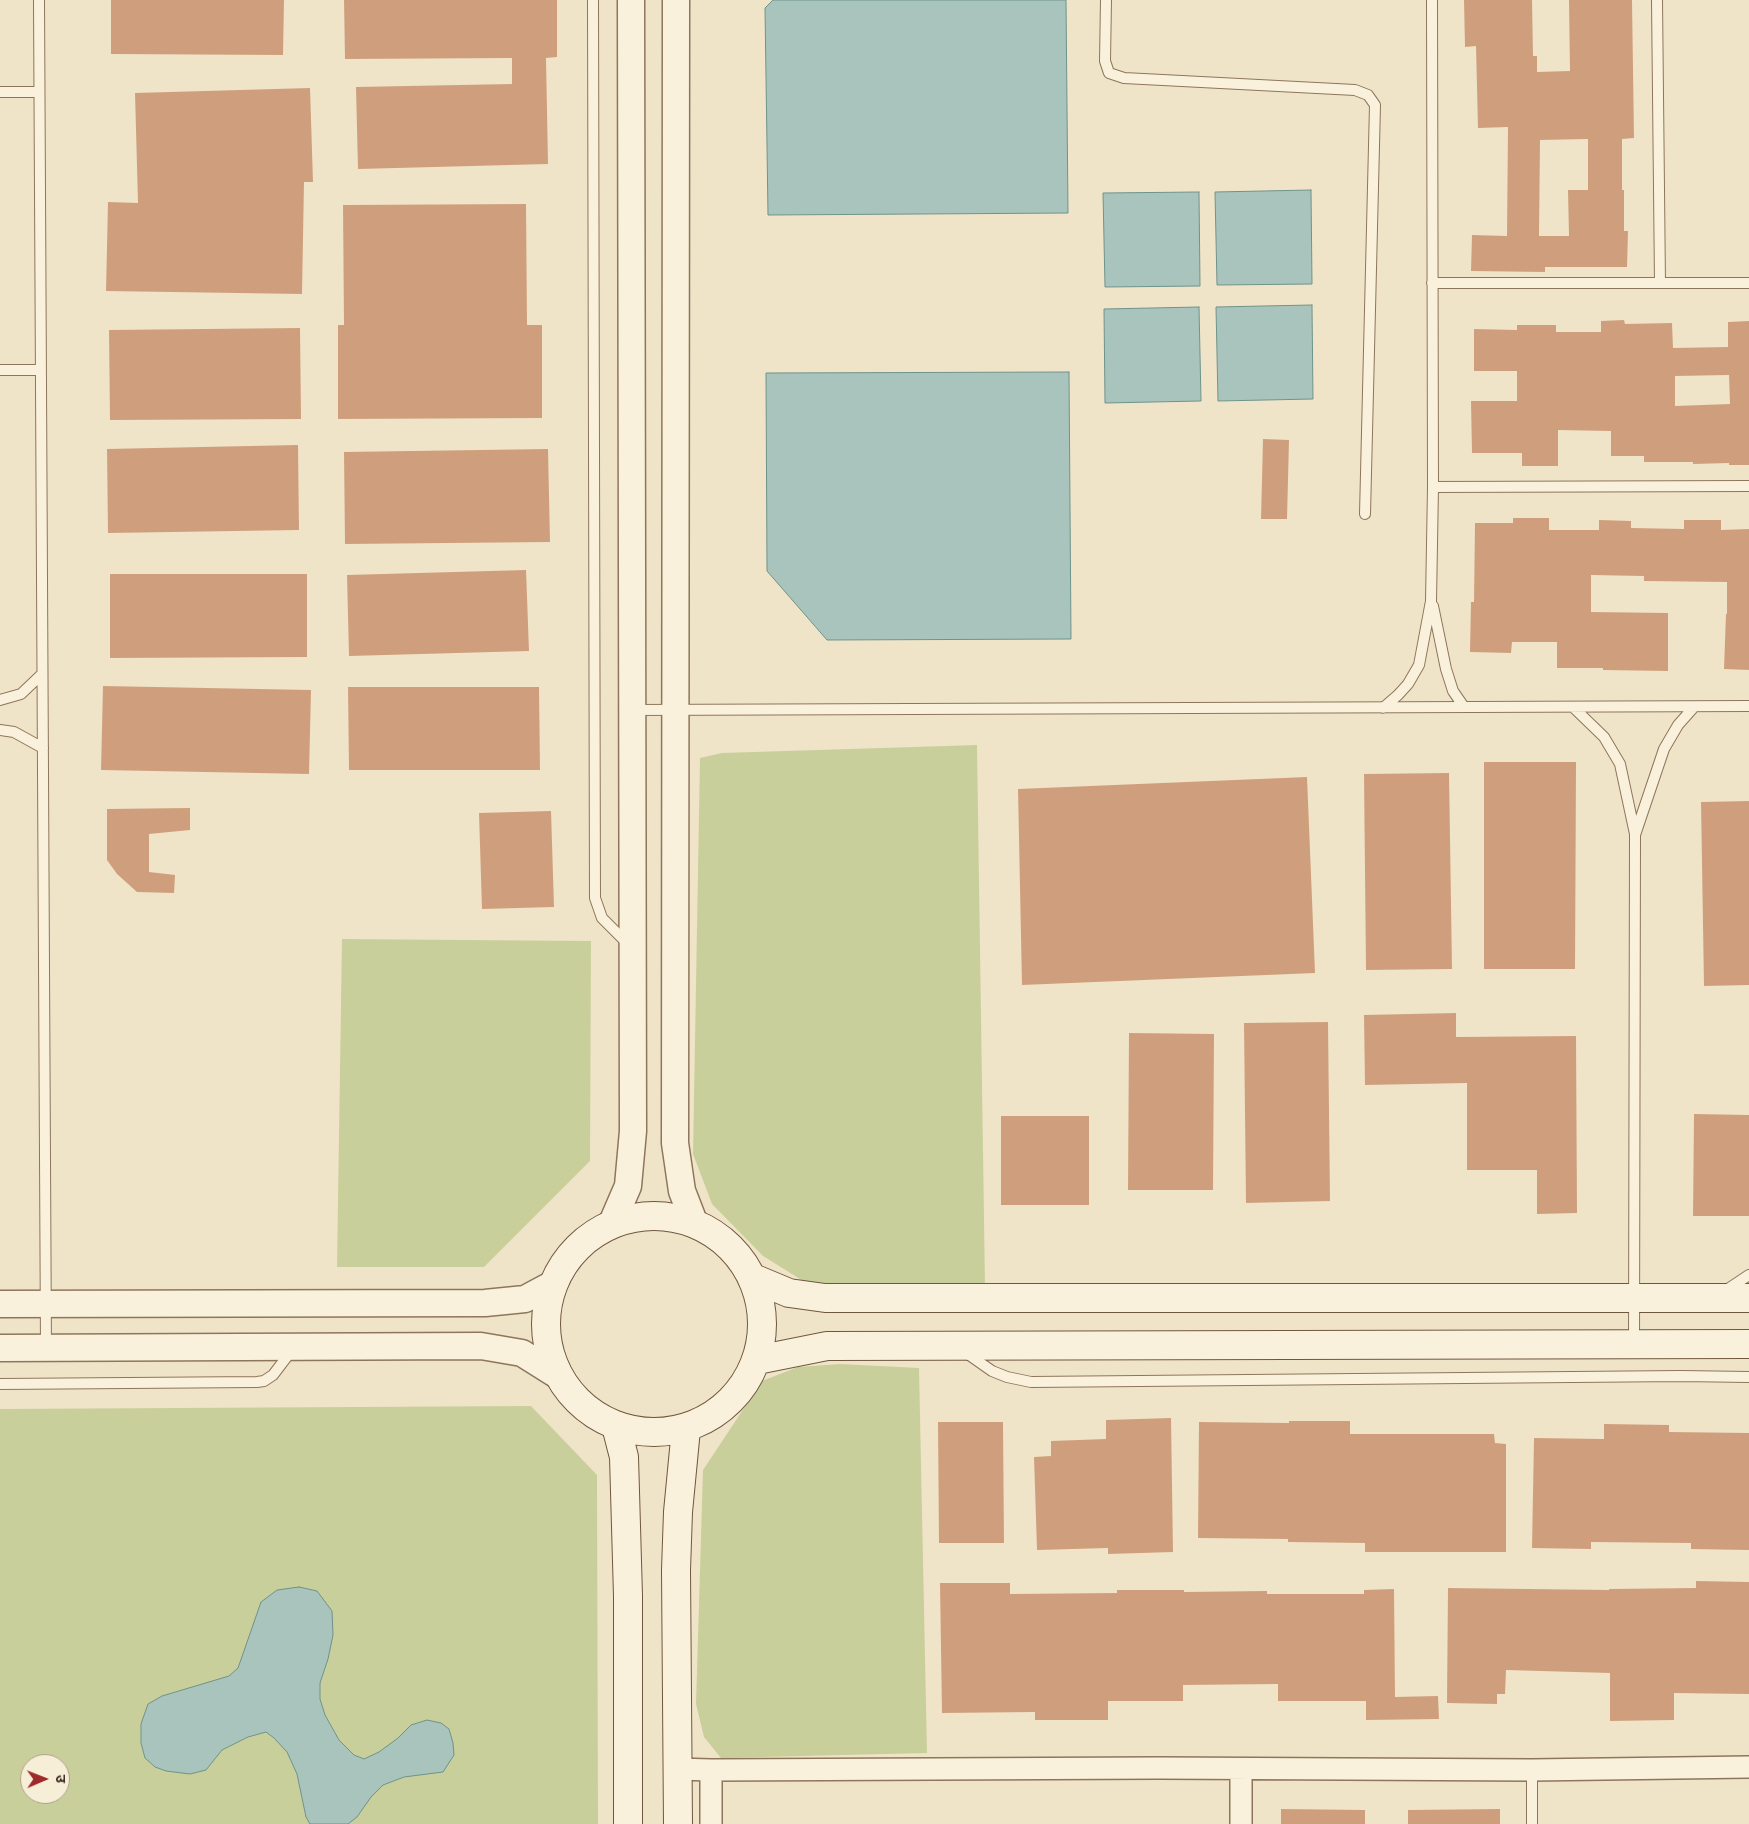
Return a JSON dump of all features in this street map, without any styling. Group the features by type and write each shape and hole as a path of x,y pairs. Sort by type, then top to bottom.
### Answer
{"main road":[{"path":"653,1214 694,1222 729,1244 753,1278 763,1318 757,1360 730,1403 686,1429 650,1433 616,1426 582,1406 558,1375 545,1330 553,1284 567,1258 587,1237 612,1223 653,1214"},
{"path":"753,1278 789,1293 825,1298 1634,1300 1749,1298"},
{"path":"757,1360 828,1346 1749,1344"},
{"path":"616,1426 624,1457 628,1596 628,1824"},
{"path":"678,1824 676,1570 678,1512 686,1429"}],"street":[{"path":"612,1223 628,1186 633,1131 631,0"},
{"path":"676,0 674,1143 682,1191 694,1222"},
{"path":"0,1304 485,1303 525,1299 553,1284"},
{"path":"0,1348 481,1346 522,1353 558,1375"},
{"path":"677,1769 1149,1768 1532,1770 1749,1766"},
{"path":"1241,1769 1242,1824"},
{"path":"711,1770 711,1824"}],"lane":[{"path":"39,0 46,1348"},
{"path":"593,0 595,898 602,918 633,950"},
{"path":"1106,0 1104,61 1109,74 1124,78 1355,90 1368,95 1376,105 1364,514"},
{"path":"1383,708 1408,684 1419,665 1431,600 1433,487 1432,0"},
{"path":"1657,0 1660,283"},
{"path":"0,92 39,92"},
{"path":"1432,283 1749,283"},
{"path":"0,370 41,370"},
{"path":"1433,487 1749,486"},
{"path":"1431,600 1448,676 1453,692 1464,707"},
{"path":"0,700 21,694 42,674"},
{"path":"1636,835 1664,750 1678,725 1694,706"},
{"path":"632,710 1749,706"},
{"path":"1573,707 1604,737 1620,764 1636,835 1634,1344"},
{"path":"0,730 14,732 43,748"},
{"path":"1714,1299 1749,1275"},
{"path":"958,1346 992,1371 1007,1377 1031,1382 1749,1377"},
{"path":"0,1384 257,1382 264,1381 273,1375 295,1347"},
{"path":"1532,1770 1532,1824"}],"green space":[{"path":"977,745 985,1287 808,1284 763,1256 712,1204 693,1154 700,758 722,753"},
{"path":"342,939 591,941 590,1161 484,1267 337,1267"},
{"path":"840,1364 919,1368 927,1753 721,1758 704,1737 696,1704 703,1470 762,1381 798,1367"},
{"path":"531,1406 597,1475 598,1824 0,1824 0,1409"}],"water":[{"path":"773,0 1066,0 1068,213 768,215 765,8"},
{"path":"1311,190 1312,284 1217,285 1215,192"},
{"path":"1199,192 1200,286 1105,287 1103,193"},
{"path":"1312,305 1313,399 1218,401 1216,307"},
{"path":"1199,307 1201,401 1105,403 1104,309"},
{"path":"1069,372 1071,639 827,640 767,571 766,373"},
{"path":"299,1587 317,1591 332,1611 333,1635 320,1683 320,1699 325,1715 339,1740 354,1755 364,1759 379,1752 398,1738 411,1725 427,1720 441,1723 449,1729 453,1743 454,1755 443,1772 404,1777 383,1785 371,1797 357,1817 348,1824 310,1824 306,1817 297,1774 287,1752 266,1732 248,1737 222,1750 206,1770 190,1774 166,1771 155,1767 145,1758 141,1743 141,1724 148,1704 162,1696 229,1676 238,1668 261,1602 277,1590"}],"building":[{"path":"111,0 284,0 283,55 111,54"},
{"path":"344,0 557,0 557,57 546,58 548,164 358,169 356,87 512,84 512,58 345,59"},
{"path":"1464,0 1532,0 1533,56 1537,56 1537,72 1570,71 1569,0 1632,0 1634,138 1622,139 1624,231 1628,231 1627,267 1545,267 1545,272 1471,271 1472,235 1507,236 1508,127 1478,128 1476,46 1465,47","holes":["1588,139 1588,190 1568,190 1569,236 1539,236 1540,140"]},
{"path":"310,88 313,182 304,182 302,294 106,291 108,202 138,203 135,93"},
{"path":"526,204 527,325 542,325 542,418 338,419 338,325 344,325 343,205"},
{"path":"1624,320 1625,324 1672,323 1673,348 1728,347 1728,322 1749,321 1749,465 1644,462 1644,456 1611,456 1611,431 1558,430 1558,466 1522,466 1522,453 1472,453 1471,401 1517,401 1517,371 1474,371 1474,329 1517,330 1517,325 1556,325 1556,332 1601,332 1601,321","holes":["1729,375 1730,404 1675,406 1675,376"]},
{"path":"300,328 301,419 110,420 109,330"},
{"path":"1263,439 1289,440 1287,519 1261,519"},
{"path":"298,445 299,530 108,533 107,449"},
{"path":"548,449 550,542 345,544 344,452"},
{"path":"1513,518 1549,518 1549,530 1599,530 1599,520 1631,521 1631,528 1684,529 1684,520 1721,520 1721,530 1749,529 1749,670 1724,669 1727,582 1644,581 1644,576 1591,575 1591,612 1668,613 1668,671 1557,668 1557,642 1512,642 1511,653 1470,652 1471,602 1474,602 1475,523 1513,523"},
{"path":"526,570 529,651 349,656 347,575"},
{"path":"110,574 307,574 307,657 110,658"},
{"path":"103,686 311,690 309,774 101,770"},
{"path":"348,687 539,687 540,770 349,770"},
{"path":"1484,762 1576,762 1575,969 1484,969"},
{"path":"1449,773 1452,969 1366,970 1364,774"},
{"path":"1307,777 1315,973 1022,985 1018,789"},
{"path":"1749,801 1749,985 1704,986 1701,802"},
{"path":"190,808 190,830 149,834 149,872 175,875 174,893 137,892 117,874 107,860 107,809"},
{"path":"551,811 554,907 482,909 479,813"},
{"path":"1456,1013 1456,1037 1576,1036 1577,1213 1537,1214 1537,1170 1467,1170 1467,1083 1365,1085 1364,1015"},
{"path":"1328,1022 1330,1201 1246,1203 1244,1023"},
{"path":"1129,1033 1214,1034 1213,1190 1128,1190"},
{"path":"1694,1114 1749,1115 1749,1216 1693,1216"},
{"path":"1001,1116 1089,1116 1089,1205 1001,1205"},
{"path":"1171,1418 1173,1552 1108,1554 1108,1548 1037,1550 1034,1457 1051,1456 1051,1441 1106,1439 1106,1420"},
{"path":"1289,1421 1350,1421 1350,1434 1494,1434 1495,1443 1506,1444 1506,1552 1365,1552 1365,1543 1288,1542 1288,1539 1198,1538 1199,1422 1289,1423"},
{"path":"938,1422 1003,1422 1004,1543 939,1543"},
{"path":"1604,1424 1669,1425 1669,1432 1749,1433 1749,1550 1691,1549 1691,1543 1591,1542 1591,1549 1532,1548 1534,1438 1604,1439"},
{"path":"1696,1581 1749,1582 1749,1694 1674,1693 1674,1720 1610,1721 1610,1673 1506,1670 1505,1694 1497,1694 1497,1704 1447,1703 1448,1588 1609,1590 1696,1588"},
{"path":"940,1583 1010,1583 1010,1594 1117,1593 1117,1590 1184,1590 1184,1592 1267,1591 1267,1594 1364,1594 1364,1590 1394,1589 1395,1697 1438,1696 1439,1719 1366,1720 1366,1701 1278,1701 1278,1684 1183,1685 1183,1701 1108,1701 1108,1720 1035,1720 1035,1712 942,1713"},
{"path":"1281,1809 1365,1810 1365,1824 1281,1824"},
{"path":"1500,1809 1500,1824 1408,1824 1408,1810"}]}
